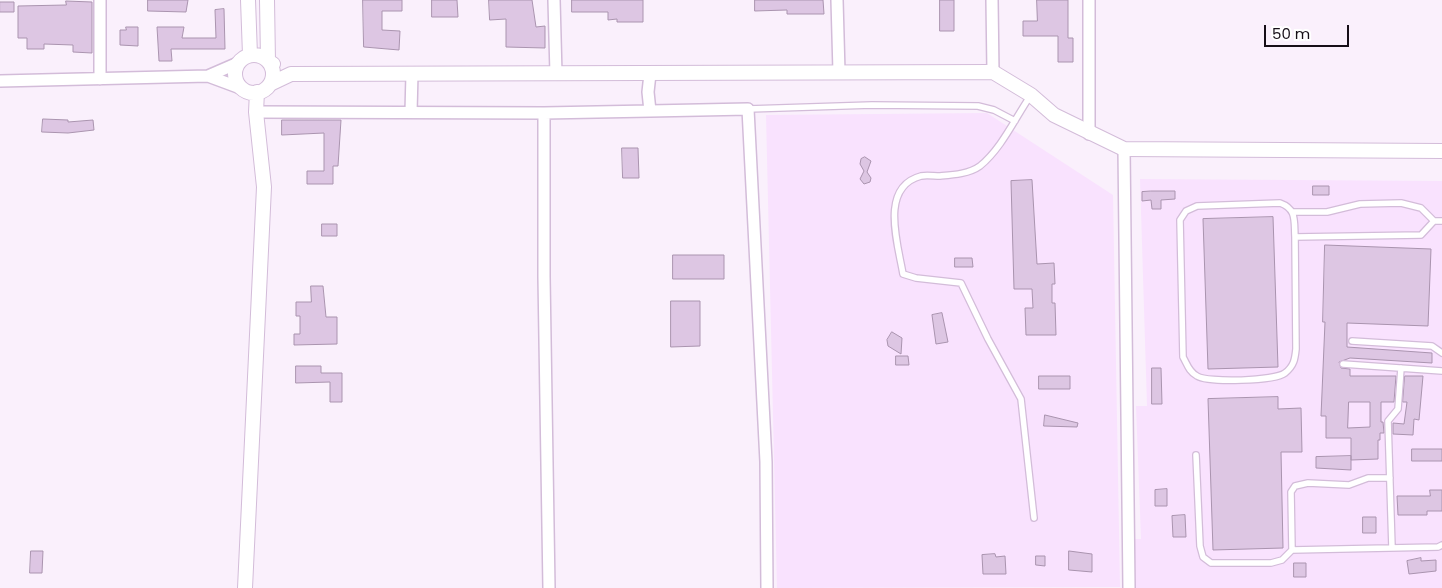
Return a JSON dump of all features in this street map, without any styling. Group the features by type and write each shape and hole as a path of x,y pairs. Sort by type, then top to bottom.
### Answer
{"street":[{"path":"100,0 100,79"},
{"path":"248,0 250,55"},
{"path":"267,0 268,61 273,72 270,84"},
{"path":"554,0 556,74"},
{"path":"837,0 839,72"},
{"path":"992,0 993,72"},
{"path":"1089,0 1089,134"},
{"path":"0,81 208,76 257,53 291,74"},
{"path":"238,63 236,80 243,89"},
{"path":"208,76 257,92 291,74 993,72 1028,99 1054,115 1089,134 1124,149 1442,150"},
{"path":"411,108 412,74"},
{"path":"650,74 648,92 650,109"},
{"path":"245,588 264,187 256,112 257,92"},
{"path":"256,112 411,108 544,113 650,109 748,109 766,462 767,588"},
{"path":"544,113 544,277 549,588"},
{"path":"1124,149 1129,588"}],"lane":[{"path":"1028,99 1015,121 979,166 960,174 920,176 903,186 894,203 894,218 903,274 916,278 961,283 988,339 1021,400 1034,518"},
{"path":"748,109 898,105 978,106 994,110 1015,121"},
{"path":"1280,203 1288,206 1293,212 1295,237 1296,349 1294,364 1284,374 1274,378 1212,380 1197,376 1189,370 1184,357 1180,220 1186,211 1197,206 1280,203"},
{"path":"1293,212 1327,212 1360,204 1401,203 1422,208 1434,221"},
{"path":"1295,237 1421,235 1434,221 1442,221"},
{"path":"1352,341 1432,346 1442,353"},
{"path":"1343,364 1442,371"},
{"path":"1392,548 1388,421 1398,409 1401,368"},
{"path":"1196,455 1200,546 1203,557 1211,563 1219,565 1270,563 1282,560 1292,550 1438,547 1442,545"},
{"path":"1292,550 1291,492 1295,486 1308,483 1349,485 1368,478 1390,478"}],"shaded area":[{"path":"987,113 1113,195 1120,587 777,588 766,115"},
{"path":"1140,179 1442,181 1442,588 1134,588 1132,539 1141,539 1136,406 1147,406"}],"building":[{"path":"148,0 188,0 186,12 148,11"},
{"path":"363,0 402,0 402,11 382,11 382,30 400,31 399,50 364,47"},
{"path":"432,0 457,0 458,17 432,17"},
{"path":"489,0 532,0 536,27 545,26 545,48 506,47 506,19 490,20"},
{"path":"572,0 643,0 643,22 617,22 617,19 608,20 608,12 572,12"},
{"path":"755,0 823,0 824,14 787,14 787,10 755,11"},
{"path":"940,0 954,0 954,31 940,31"},
{"path":"1037,0 1068,0 1068,38 1073,38 1073,62 1058,62 1058,36 1023,36 1023,21 1037,21"},
{"path":"66,1 92,2 92,53 73,52 73,45 44,44 44,49 27,49 27,38 18,38 18,6 66,5"},
{"path":"0,2 14,2 14,12 0,12"},
{"path":"224,9 225,49 171,49 172,61 159,61 157,27 184,27 182,38 216,38 215,10"},
{"path":"126,27 138,27 138,46 120,45 120,30 126,30"},
{"path":"43,119 68,120 68,122 93,120 94,130 68,133 42,132"},
{"path":"282,120 341,120 338,166 333,166 333,184 307,184 307,171 324,171 324,133 282,135"},
{"path":"622,148 638,148 639,178 623,178"},
{"path":"865,157 871,161 867,172 871,178 870,182 864,184 860,179 864,171 860,164 861,159"},
{"path":"1032,180 1037,264 1054,263 1055,284 1052,284 1052,303 1055,303 1056,335 1026,335 1025,308 1033,308 1032,289 1014,289 1011,181"},
{"path":"1313,186 1329,186 1329,195 1313,195"},
{"path":"1175,191 1175,199 1161,200 1161,209 1152,209 1151,200 1142,201 1142,192"},
{"path":"1273,217 1278,367 1208,369 1203,219"},
{"path":"322,224 337,224 337,236 322,236"},
{"path":"1325,245 1431,249 1428,326 1347,323 1347,347 1432,353 1432,363 1350,358 1339,362 1341,368 1350,369 1350,376 1396,376 1394,402 1381,402 1381,422 1383,422 1384,433 1380,433 1380,440 1378,440 1378,459 1351,460 1351,438 1326,438 1326,416 1321,416 1325,322 1323,322","holes":["1349,402 1370,402 1370,427 1348,428"]},
{"path":"673,255 724,255 724,279 673,279"},
{"path":"955,258 972,258 973,267 955,267"},
{"path":"311,286 323,286 326,317 337,317 337,344 294,345 294,334 300,334 300,316 296,316 296,302 311,302"},
{"path":"671,301 700,301 700,346 671,347"},
{"path":"942,313 948,342 936,344 932,315"},
{"path":"892,332 902,338 901,354 888,346 887,340"},
{"path":"896,356 908,356 909,365 896,365"},
{"path":"296,366 321,366 321,373 342,373 342,402 330,402 330,382 296,383"},
{"path":"1152,368 1161,368 1162,404 1152,404"},
{"path":"1039,376 1070,376 1070,389 1039,389"},
{"path":"1405,376 1423,376 1419,420 1414,419 1413,435 1393,434 1393,423 1404,424 1407,402 1403,402"},
{"path":"1278,397 1278,409 1301,408 1302,452 1281,452 1283,548 1213,550 1208,399"},
{"path":"1045,415 1078,423 1077,427 1044,426"},
{"path":"1412,449 1442,449 1442,461 1412,461"},
{"path":"1351,456 1351,470 1316,468 1316,457"},
{"path":"1167,489 1167,506 1155,506 1155,490"},
{"path":"1430,490 1442,490 1442,511 1427,511 1427,515 1398,515 1397,496 1430,496"},
{"path":"1185,515 1186,537 1173,537 1172,516"},
{"path":"1363,517 1376,517 1376,533 1363,533"},
{"path":"31,551 43,551 42,573 30,573"},
{"path":"1069,551 1092,554 1092,572 1069,570"},
{"path":"995,554 996,557 1005,556 1006,574 983,574 982,555"},
{"path":"1036,556 1045,556 1045,566 1036,565"},
{"path":"1421,558 1421,561 1436,560 1436,571 1409,574 1407,561"},
{"path":"1294,563 1306,563 1306,577 1294,577"}]}
